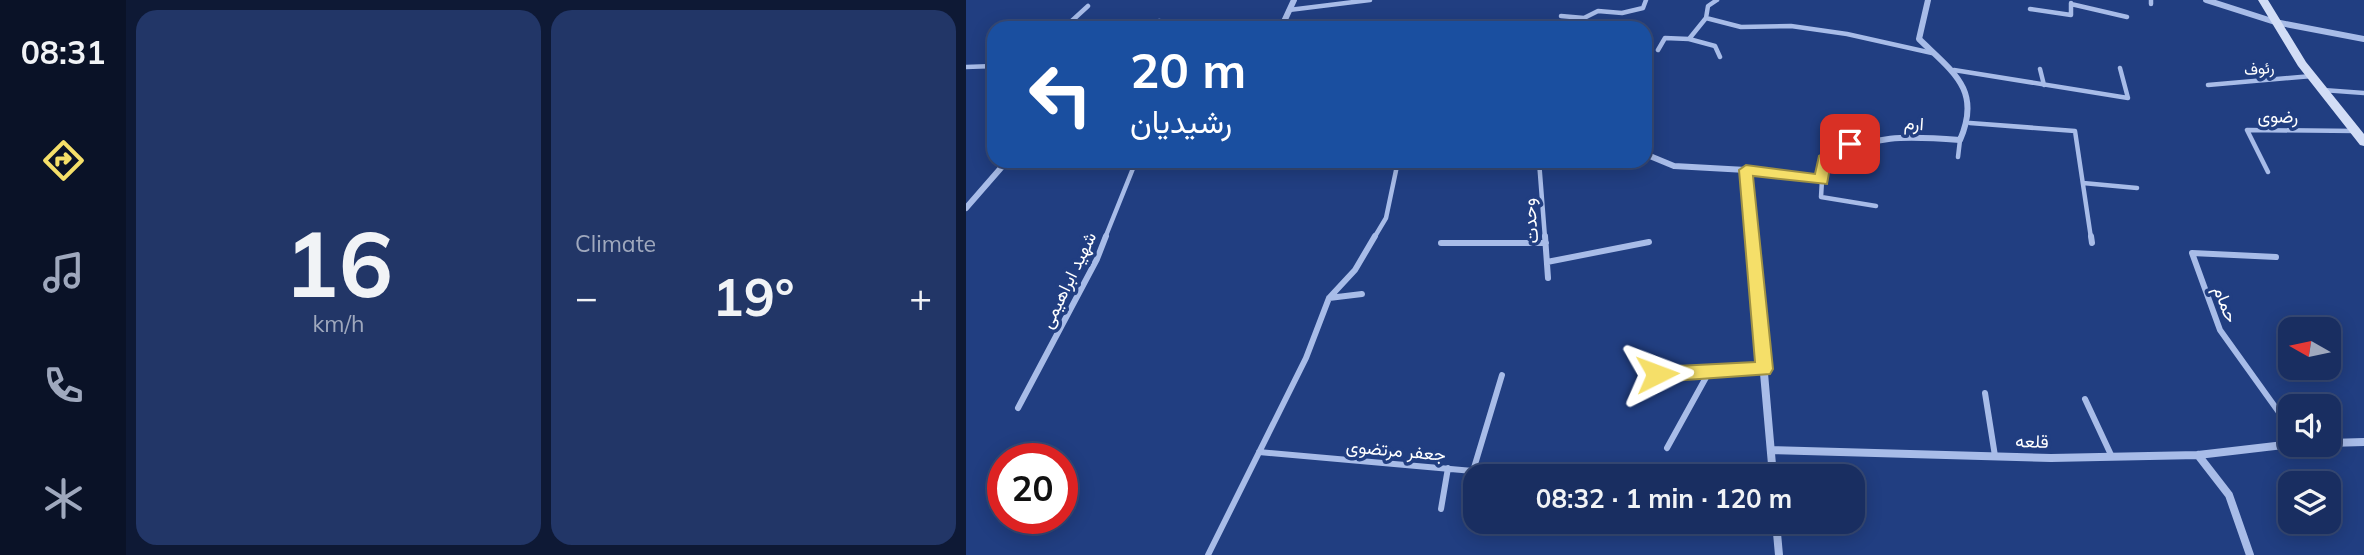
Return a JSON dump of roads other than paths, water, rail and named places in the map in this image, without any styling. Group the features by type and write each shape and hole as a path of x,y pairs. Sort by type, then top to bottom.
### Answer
{"main road":[{"path":"2263,0 2312,76 2364,142"}],"street":[{"path":"1284,21 1294,0"},
{"path":"1928,0 1919,39 1954,71 1965,85 1970,122 1960,140"},
{"path":"2206,0 2275,22 2364,39"},
{"name":"ارم","path":"1822,180 1824,160 1850,144 1890,135 1960,140"},
{"path":"1652,157 1674,166 1746,170 1822,180"},
{"path":"966,208 1001,168"},
{"path":"1746,170 1772,464"},
{"path":"2341,443 2364,442"},
{"name":"قلعه","path":"1771,450 2112,457 2198,455 2278,446"},
{"path":"2198,455 2229,495 2250,555"},
{"path":"1777,534 1779,555"}],"lane":[{"path":"1289,10 1370,0"},
{"path":"1561,16 1584,18 1598,11 1622,13 1643,8 1646,0"},
{"path":"1689,39 1706,18 1708,6 1717,0"},
{"path":"2030,9 2071,15 2071,2 2127,17"},
{"path":"1072,21 1088,6"},
{"path":"1706,18 1741,27 1791,26 1847,34 1932,53"},
{"path":"1658,50 1665,38 1689,39 1715,46 1720,57"},
{"path":"966,66 987,66"},
{"path":"1954,71 2128,98 2120,68"},
{"path":"2040,69 2044,85"},
{"name":"رئوف","path":"2208,85 2312,76"},
{"path":"2323,90 2364,93"},
{"path":"1970,122 2075,131 2092,243"},
{"name":"رضوی","path":"2268,172 2247,130 2356,131"},
{"path":"1958,157 1960,140"},
{"name":"شهید ابراهیمی","path":"1018,408 1097,260 1133,168"},
{"path":"1208,555 1306,358 1329,298 1355,270 1385,218 1396,168"},
{"name":"وحدت","path":"1540,168 1548,278"},
{"path":"1822,180 1821,197 1876,205"},
{"path":"2083,183 2137,188"},
{"path":"1547,262 1649,242"},
{"path":"1441,243 1546,243"},
{"name":"حمام","path":"2276,257 2192,253 2220,330 2278,411"},
{"path":"1329,298 1362,295"},
{"path":"1657,374 1764,369"},
{"path":"1667,448 1709,372"},
{"name":"جعفر مرتضوی","path":"1259,452 1473,471 1502,374"},
{"path":"1984,393 1995,456"},
{"path":"2085,399 2112,457"},
{"path":"1441,509 1448,468"}]}
